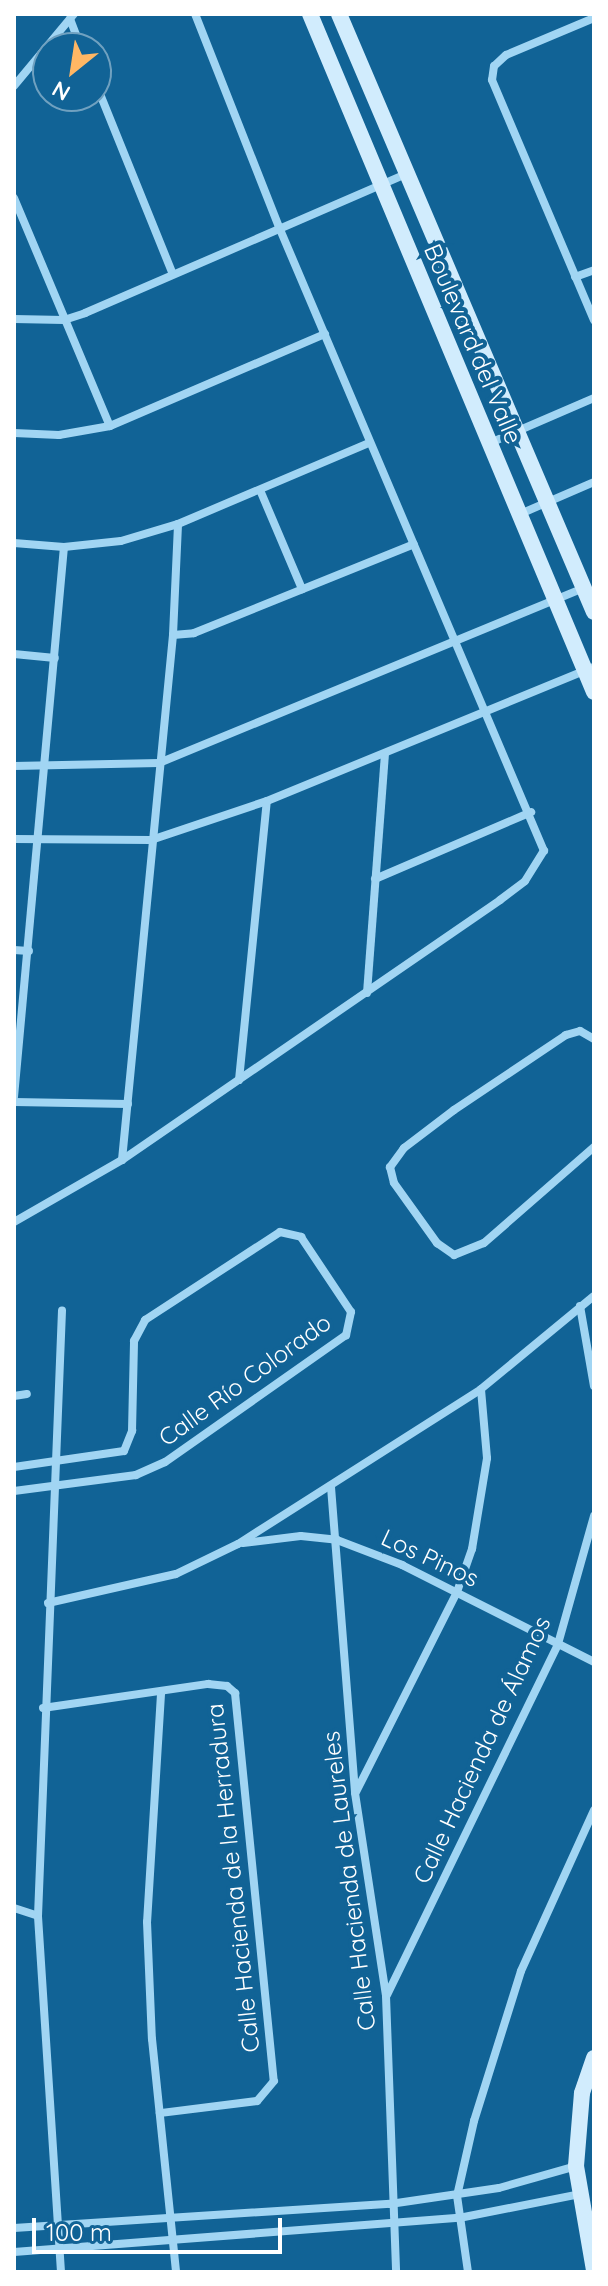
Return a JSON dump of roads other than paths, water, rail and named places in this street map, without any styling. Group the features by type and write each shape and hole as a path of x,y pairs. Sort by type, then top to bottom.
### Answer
{"street":[{"path":"14,1222 122,1160 367,993 525,881 544,851 531,812 369,443 195,14"},
{"name":"Boulevard del Valle","path":"311,14 379,184 519,514 589,668 594,692"},
{"name":"Boulevard del Valle","path":"339,14 594,612"},
{"path":"14,86 72,16"},
{"path":"593,22 518,48 492,72 499,102 594,320"},
{"path":"107,112 172,272"},
{"path":"14,319 64,320 409,173"},
{"path":"14,198 110,426"},
{"path":"575,277 594,270"},
{"path":"14,433 59,435 110,426 325,334"},
{"path":"489,443 594,398"},
{"path":"14,543 64,547 121,541 178,524 369,443"},
{"path":"519,514 594,482"},
{"path":"260,490 302,589"},
{"path":"122,1160 173,635 178,524"},
{"path":"173,635 194,633 414,544"},
{"path":"64,547 14,1099 128,1104"},
{"path":"14,766 45,769 159,763 584,587"},
{"path":"14,654 55,658"},
{"path":"14,839 39,842 151,840 267,801 589,668"},
{"path":"367,993 385,754"},
{"path":"239,1080 267,801"},
{"path":"375,879 531,812"},
{"path":"14,950 29,951"},
{"path":"594,1039 580,1031 566,1035 454,1110 404,1148 390,1167 394,1183 437,1243 454,1255 484,1243 594,1147"},
{"name":"Calle Río Colorado","path":"56,1489 136,1475 165,1462 346,1335 351,1312 301,1237 280,1232 145,1320 134,1341 128,1447 60,1462"},
{"path":"48,1603 176,1574 238,1544 481,1389 594,1296"},
{"path":"580,1306 594,1386"},
{"path":"61,2272 38,1916 48,1603 60,1462 62,1310"},
{"path":"355,1793 457,1592 483,1500 487,1458 481,1389"},
{"path":"14,1396 27,1394"},
{"path":"14,1467 60,1462"},
{"name":"Calle Hacienda de Laureles","path":"331,1487 355,1793 386,1996 390,2224 396,2272"},
{"path":"14,1491 56,1489"},
{"name":"Calle Hacienda de Álamos","path":"386,1996 558,1644 594,1516"},
{"name":"Los Pinos","path":"238,1544 301,1536 337,1540 457,1592 594,1662"},
{"name":"Calle Hacienda de la Herradura","path":"43,1708 218,1684 235,1693 274,2081 257,2101 160,2113"},
{"path":"161,1694 147,1922 160,2113 176,2272"},
{"path":"468,2272 457,2196 502,2022 594,1810"},
{"path":"14,1908 38,1916"},
{"path":"594,2058 582,2093 576,2166 587,2190 594,2270"},
{"path":"14,2228 169,2215 390,2204 457,2196 576,2166 594,2157"},
{"path":"14,2252 459,2218 587,2190"}]}
